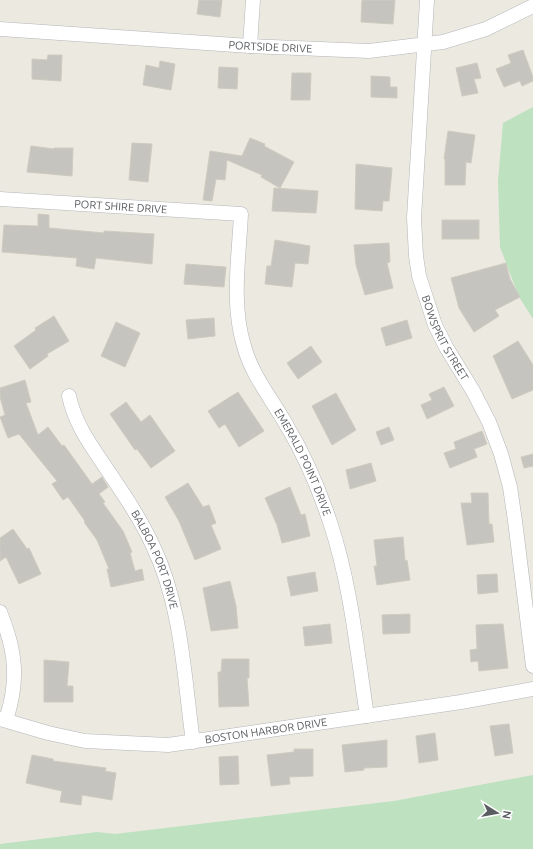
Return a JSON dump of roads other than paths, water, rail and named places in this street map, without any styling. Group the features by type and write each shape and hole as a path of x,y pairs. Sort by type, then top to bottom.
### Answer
{"street":[{"path":"250,46 253,0"},
{"name":"BOWSPRIT STREET","path":"428,0 414,218 419,276 435,325 489,422 501,454 510,487 533,666"},
{"name":"PORTSIDE DRIVE","path":"0,28 250,46 369,51 443,42 486,29 533,6"},
{"name":"PORT SHIRE DRIVE","path":"0,199 241,214"},
{"name":"EMERALD POINT DRIVE","path":"241,214 237,299 240,331 244,347 256,377 288,426 311,473 330,522 344,574 354,626 367,716"},
{"name":"BALBOA PORT DRIVE","path":"69,396 73,413 80,430 138,516 154,547 166,580 176,614 193,742"},
{"path":"0,612 12,647 15,680 12,700 3,719"},
{"name":"BOSTON HARBOR DRIVE","path":"3,719 48,733 85,740 168,745 367,716 533,689"}]}
